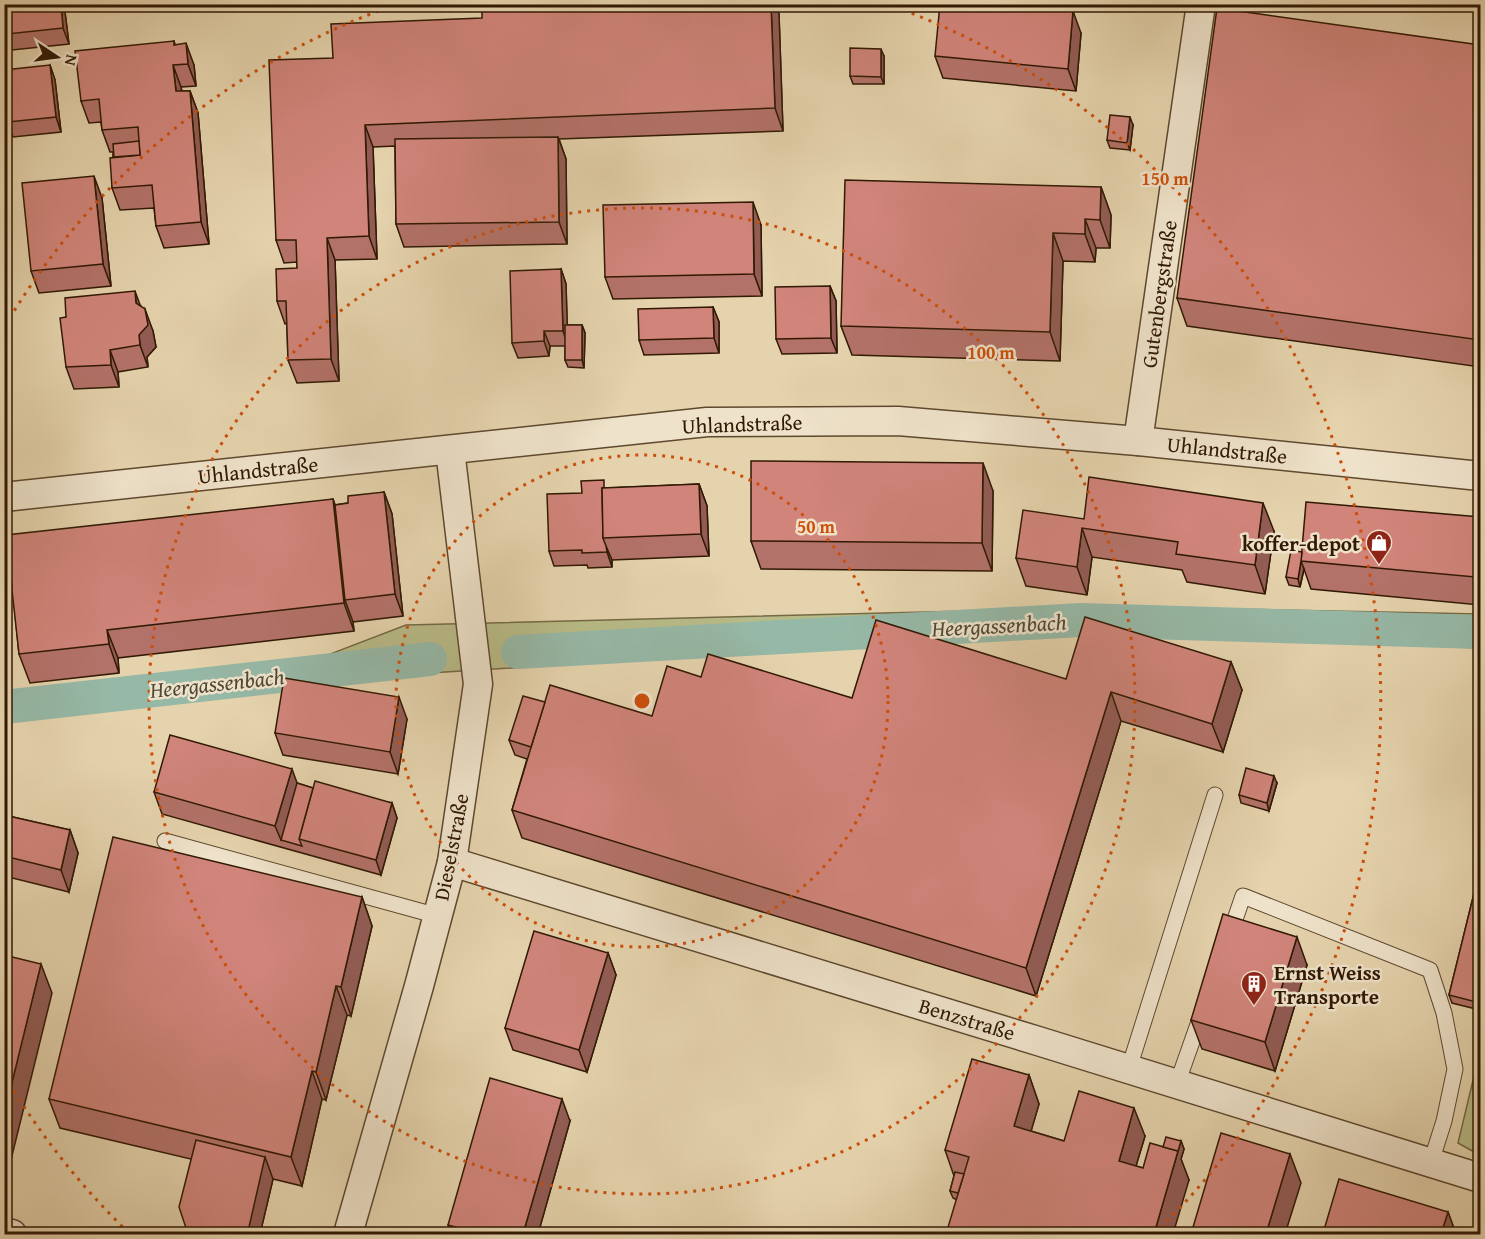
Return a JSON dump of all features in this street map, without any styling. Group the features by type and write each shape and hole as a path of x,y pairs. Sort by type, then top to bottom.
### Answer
{"street":[{"name":"Gutenbergstraße","path":"1138,441 1201,4"},
{"name":"Uhlandstraße","path":"4,497 707,422 898,421 1138,441 1480,476"},
{"name":"Dieselstraße","path":"348,1234 453,862 478,684 450,450"},
{"name":"Benzstraße","path":"453,862 1480,1178"},
{"path":"4,1232 12,1234"}],"lane":[{"path":"1131,1069 1130,1065 1215,795"},
{"path":"165,841 438,916"},
{"path":"1224,951 1243,896 1430,970 1444,1013 1455,1069 1444,1121 1431,1162"},
{"path":"1177,1084 1208,995"}],"green space":[{"path":"1128,607 1480,614 1480,648 1093,632 252,684 406,625"},
{"path":"1480,1051 1480,1134 1476,1153 1458,1143"}],"building":[{"path":"4,4 61,4 63,28 7,34"},
{"path":"482,4 771,4 775,108 365,125 369,236 327,238 331,359 288,360 286,301 277,301 276,269 297,268 296,240 276,240 269,60 333,58 331,24 482,18"},
{"path":"940,4 1001,4 1073,11 1068,69 935,56"},
{"path":"1217,8 1480,45 1480,340 1177,298"},
{"path":"174,41 174,45 186,43 188,64 173,65 176,91 190,91 201,222 156,226 152,185 112,188 110,158 140,155 138,127 102,130 99,99 81,101 75,51"},
{"path":"850,48 881,49 881,77 850,76"},
{"path":"50,65 56,117 8,122 4,70"},
{"path":"1110,115 1130,117 1127,143 1107,140"},
{"path":"558,137 559,222 396,224 395,139"},
{"path":"139,141 140,155 114,157 113,144"},
{"path":"94,176 103,264 31,271 22,183"},
{"path":"845,180 1101,187 1100,220 1085,219 1085,234 1053,233 1050,332 841,326"},
{"path":"753,202 754,274 605,277 603,205"},
{"path":"561,269 563,331 544,331 544,341 512,343 510,271"},
{"path":"830,286 831,338 776,339 775,287"},
{"path":"135,291 136,303 145,309 148,325 139,335 140,345 110,350 111,365 66,367 60,318 66,317 65,298"},
{"path":"713,307 714,338 639,340 638,309"},
{"path":"565,325 582,325 582,360 565,360"},
{"path":"751,461 983,463 982,543 751,541"},
{"path":"1089,477 1263,503 1255,565 1176,554 1178,542 1082,528 1077,567 1016,558 1023,510 1084,519"},
{"path":"604,480 604,488 602,488 603,538 607,552 549,551 547,494 582,493 581,481"},
{"path":"699,484 701,534 603,538 602,488"},
{"path":"384,492 395,594 345,600 335,505 348,503 348,496"},
{"path":"333,499 344,603 107,630 109,644 19,654 6,535"},
{"path":"1306,502 1480,517 1475,577 1301,561"},
{"path":"1291,550 1302,552 1298,579 1286,577"},
{"path":"4,557 8,557 12,586 4,587"},
{"path":"1085,617 1231,662 1212,724 1111,692 1026,968 512,810 550,685 652,716 667,666 701,677 708,654 852,698 876,620 1066,679"},
{"path":"284,678 399,697 390,752 275,733"},
{"path":"523,696 545,702 531,747 509,740"},
{"path":"170,735 292,769 275,826 154,792"},
{"path":"1246,768 1274,776 1267,803 1239,795"},
{"path":"315,781 392,803 376,860 299,839"},
{"path":"297,783 313,788 299,839 302,846 281,840"},
{"path":"4,815 70,830 61,870 4,856"},
{"path":"113,837 362,897 341,987 336,986 316,1072 312,1071 291,1157 49,1099"},
{"path":"1480,869 1480,1003 1449,995"},
{"path":"1223,914 1297,937 1265,1042 1191,1020"},
{"path":"534,931 608,953 579,1050 505,1028"},
{"path":"4,955 41,964 4,1115"},
{"path":"972,1059 1029,1075 1014,1126 1064,1141 1079,1091 1134,1108 1119,1161 1143,1168 1150,1143 1178,1151 1154,1234 946,1234 969,1157 945,1150"},
{"path":"490,1078 562,1099 523,1234 481,1234 448,1225"},
{"path":"1221,1133 1290,1154 1266,1234 1191,1234"},
{"path":"1166,1137 1181,1141 1178,1151 1163,1147"},
{"path":"196,1140 265,1157 249,1227 241,1234 188,1234 179,1207"},
{"path":"955,1172 964,1174 958,1193 950,1191"},
{"path":"1339,1179 1448,1212 1441,1234 1338,1234 1324,1230"}],"waterway":[{"name":"Heergassenbach","path":"518,652 1081,620 1480,632"},
{"name":"Heergassenbach","path":"4,707 430,659"}],"place":[{"name":"koffer-depot","path":"1379,566"},
{"name":"Ernst Weiss Transporte","path":"1254,1007"}]}
